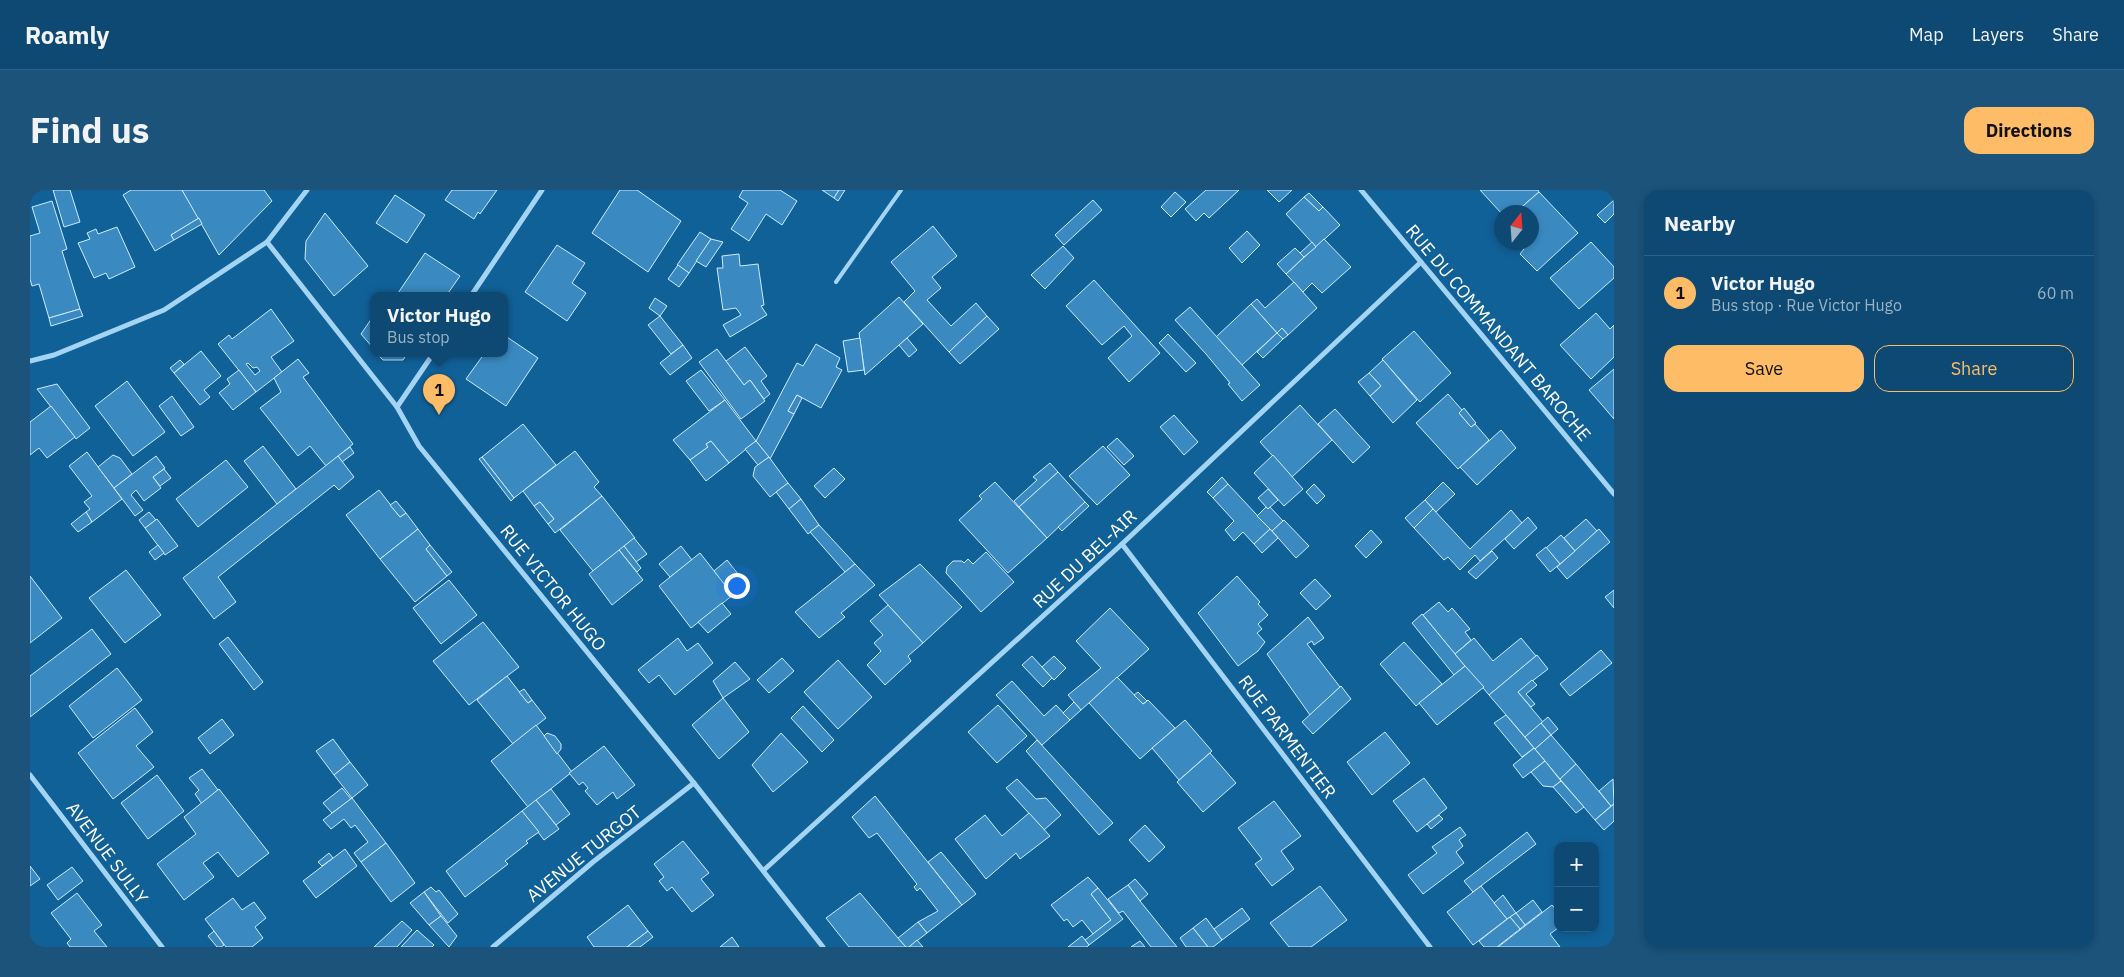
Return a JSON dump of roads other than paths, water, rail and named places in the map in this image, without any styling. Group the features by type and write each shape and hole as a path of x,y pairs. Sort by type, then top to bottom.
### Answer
{"street":[{"path":"30,362 54,355 164,310 267,242 307,190"},
{"path":"474,292 542,190"},
{"name":"RUE DU COMMANDANT BAROCHE","path":"1361,190 1614,494"},
{"name":"RUE VICTOR HUGO","path":"267,242 397,408 419,446 694,783 823,947"},
{"name":"RUE DU BEL-AIR","path":"764,870 1122,544 1421,262"},
{"path":"397,408 431,357"},
{"name":"RUE PARMENTIER","path":"1122,544 1430,947"},
{"name":"AVENUE SULLY","path":"30,775 162,947"},
{"name":"AVENUE TURGOT","path":"493,947 593,862 694,783"}],"lane":[{"path":"836,282 901,190"}],"place":[{"name":"Victor Hugo","path":"439,415"}]}
